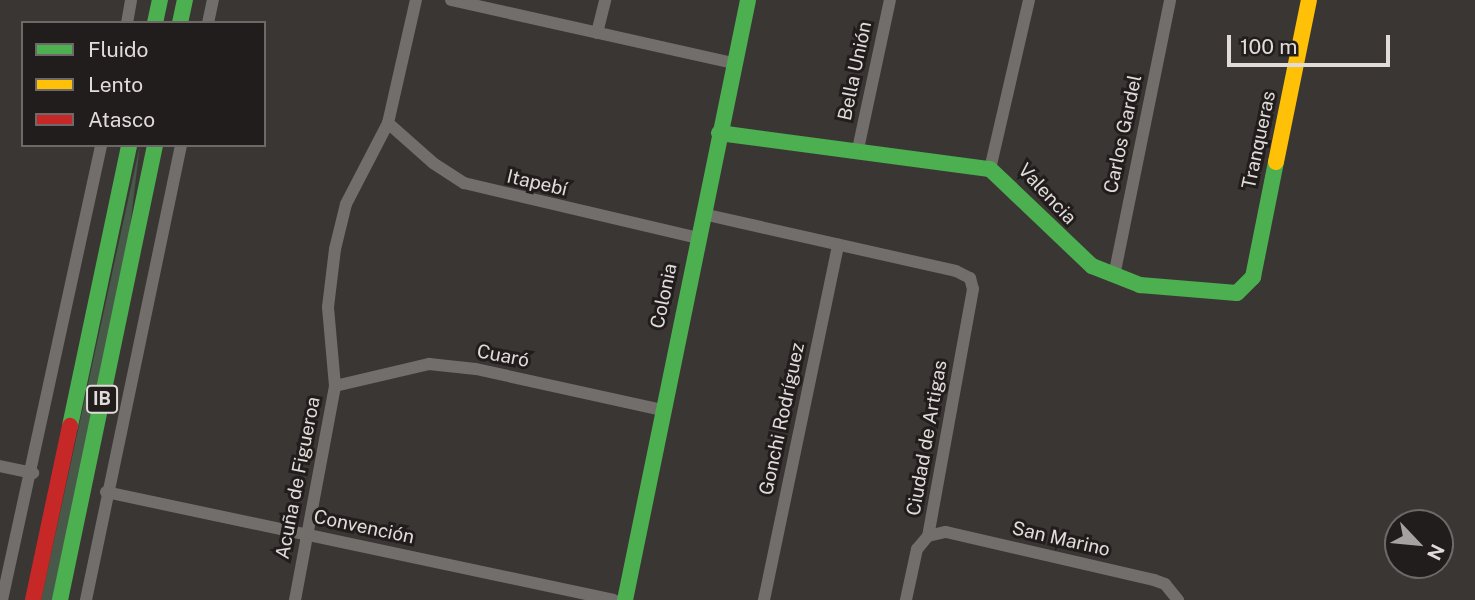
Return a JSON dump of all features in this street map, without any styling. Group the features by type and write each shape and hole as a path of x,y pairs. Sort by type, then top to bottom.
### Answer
{"main road":[{"path":"155,21 160,0"},
{"path":"180,21 185,0"},
{"name":"Colonia","path":"625,600 748,0"},
{"name":"Tranqueras","path":"1247,286 1310,0"},
{"name":"Valencia","path":"719,134 858,149 990,169 1001,174 1068,247 1114,276 1140,285 1227,295 1247,286"},
{"name":"IB","path":"33,600 129,147"},
{"name":"IB","path":"60,600 155,147"}],"street":[{"path":"127,21 131,0"},
{"path":"208,21 213,0"},
{"name":"Acuña de Figueroa","path":"295,600 335,386 327,307 335,249 346,204 388,123 416,0"},
{"path":"451,0 734,62"},
{"path":"597,33 605,0"},
{"name":"Bella Unión","path":"858,149 890,0"},
{"path":"990,169 1029,0"},
{"name":"Carlos Gardel","path":"1114,276 1170,0"},
{"name":"Itapebí","path":"388,123 433,163 464,183 698,237"},
{"path":"2,600 33,473 101,147"},
{"path":"86,600 106,492 181,147"},
{"path":"703,214 838,245"},
{"name":"Ciudad de Artigas","path":"838,245 956,271 970,278 973,289 929,536 917,549 906,600"},
{"name":"Gonchi Rodríguez","path":"764,600 838,245"},
{"name":"Cuaró","path":"335,386 429,364 476,369 662,411"},
{"path":"0,466 33,473"},
{"name":"Convención","path":"106,492 614,600"},
{"name":"San Marino","path":"929,536 946,531 1154,580 1165,584 1178,600"}],"green space":[{"path":"140,147 128,243 53,600 41,600"}],"traffic: fast":[{"path":"155,21 160,0"},
{"path":"180,21 185,0"},
{"path":"625,600 748,0"},
{"path":"719,133 990,169 1092,266 1140,285 1237,293 1253,277 1276,162"},
{"path":"70,426 129,147"},
{"path":"60,600 155,147"}],"traffic: slow":[{"path":"1276,162 1309,0"}],"traffic: jam":[{"path":"33,600 70,426"}]}
